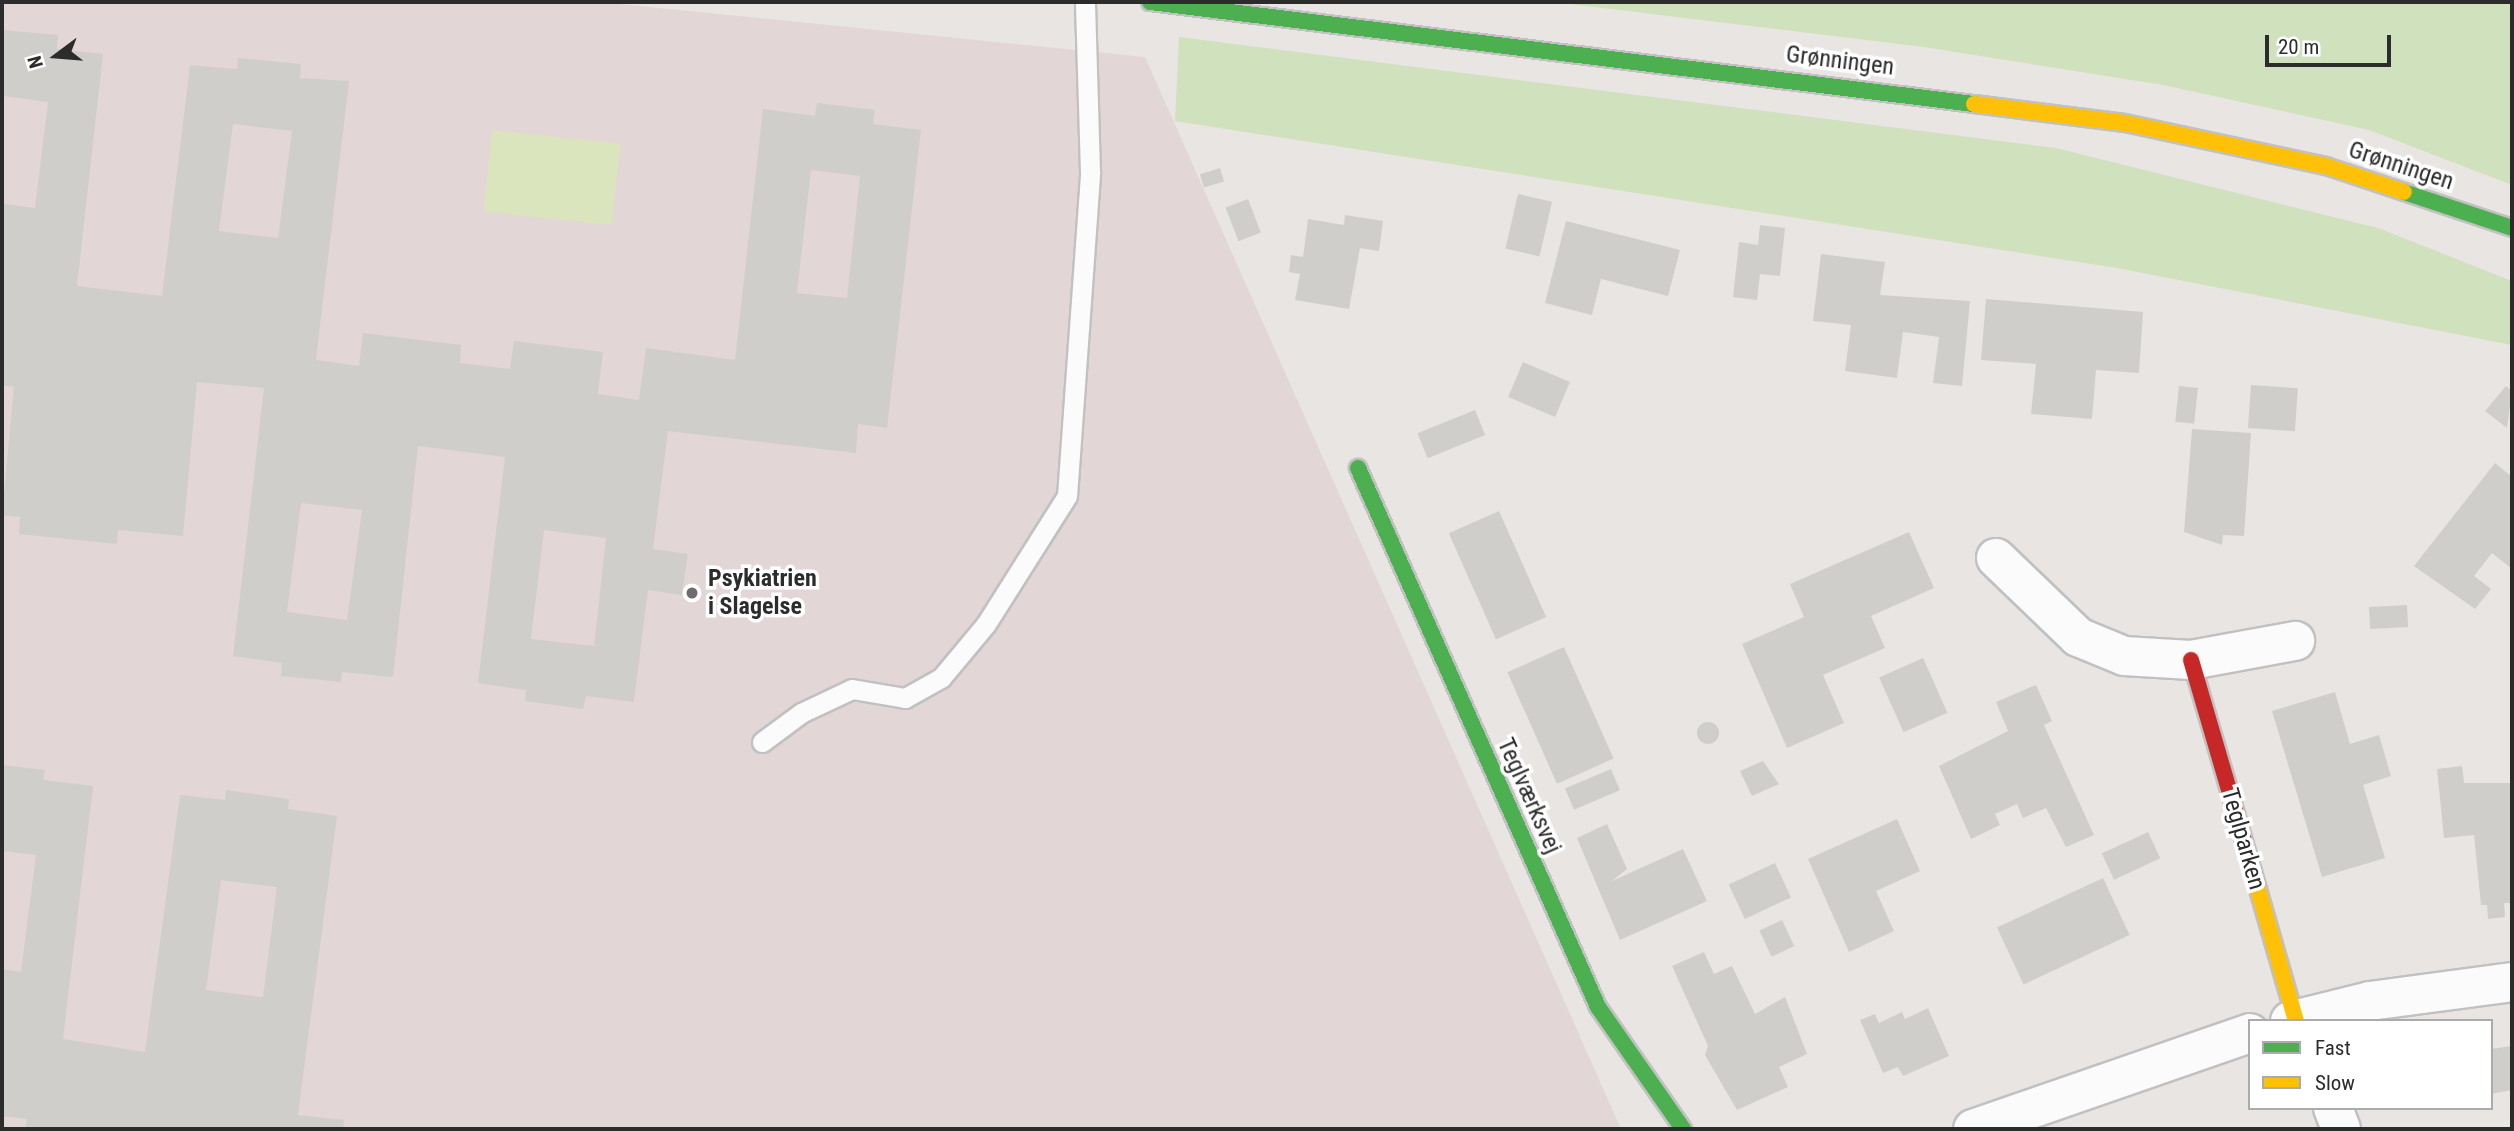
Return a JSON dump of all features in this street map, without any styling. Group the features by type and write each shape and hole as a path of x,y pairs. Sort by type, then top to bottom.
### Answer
{"main road":[{"name":"Grønningen","path":"1150,2 2125,123 2326,166 2512,228"},
{"name":"Teglværksvej","path":"1358,468 1598,1007 1683,1129"},
{"name":"Teglparken","path":"2191,660 2294,1019"}],"street":[{"path":"1996,558 2078,637 2124,656 2191,660 2295,641"},
{"name":"Teglparken","path":"2298,1019 2370,1001 2512,982"},
{"path":"1973,1129 2248,1034"},
{"path":"2334,1110 2342,1129"}],"lane":[{"path":"762,742 802,713 852,689 905,698 941,678 986,624 1066,496 1090,172 1085,2"}],"shaded area":[{"name":"Psykiatrien i Slagelse","path":"2,2 600,2 1145,57 1621,1129 2,1129"}],"green space":[{"path":"1553,2 2512,2 2512,185 2369,130 2163,85 1924,47"},
{"path":"1179,37 2056,148 2378,228 2512,281 2512,345 2117,268 1175,121"},
{"path":"492,130 620,143 612,225 483,212"}],"building":[{"path":"2,30 58,35 57,49 103,54 77,286 162,296 190,65 237,69 238,58 301,64 300,78 349,81 316,360 359,366 363,333 461,345 460,363 510,369 514,341 603,352 598,394 639,400 646,348 735,360 763,109 815,116 817,103 875,110 873,124 921,130 887,428 858,424 856,453 668,431 653,549 688,554 682,595 648,590 634,702 586,696 583,709 525,701 526,690 478,683 505,457 418,446 393,677 342,672 341,682 281,676 282,663 233,656 264,388 197,382 183,536 118,530 117,544 19,534 20,517 2,515 14,387 2,385 2,204 35,208 48,102 2,96","holes":["233,124 292,131 278,238 219,231","811,170 860,176 847,298 797,293","301,503 362,510 347,620 287,612","544,530 606,538 594,646 531,639"]},
{"path":"1220,168 1224,181 1204,188 1200,174"},
{"path":"1518,194 1552,202 1540,256 1505,249"},
{"path":"1248,199 1261,233 1238,241 1226,208"},
{"path":"1345,215 1383,221 1379,251 1360,248 1349,309 1295,300 1300,274 1289,272 1291,255 1303,257 1308,219 1344,225"},
{"path":"1566,221 1680,250 1668,296 1601,279 1592,315 1545,303"},
{"path":"1760,225 1785,228 1780,276 1760,274 1757,300 1733,297 1739,242 1758,245"},
{"path":"1821,254 1885,262 1880,295 1970,301 1962,386 1933,383 1939,337 1903,332 1897,378 1845,371 1851,325 1813,321"},
{"path":"1986,299 2143,312 2139,373 2096,370 2092,419 2031,414 2036,364 1981,360"},
{"path":"1523,362 1570,382 1555,417 1508,397"},
{"path":"2251,385 2298,388 2295,431 2248,428"},
{"path":"2179,386 2198,388 2194,424 2175,422"},
{"path":"2506,386 2512,391 2507,428 2485,411"},
{"path":"1475,410 1485,435 1428,458 1418,433"},
{"path":"2192,429 2251,433 2244,536 2223,535 2222,545 2184,532"},
{"path":"2495,463 2512,477 2512,569 2492,553 2474,576 2491,589 2475,609 2414,566"},
{"path":"1499,511 1546,617 1496,639 1449,533"},
{"path":"1909,532 1934,588 1871,616 1885,648 1823,675 1844,723 1787,748 1742,644 1804,617 1790,584"},
{"path":"2407,605 2408,627 2370,629 2369,607"},
{"path":"1564,647 1614,758 1557,784 1507,672"},
{"path":"1923,658 1947,713 1904,732 1879,678"},
{"path":"2036,685 2052,721 2044,725 2094,835 2066,847 2046,808 2023,818 2017,804 1995,814 2000,825 1971,839 1939,766 2008,731 1996,702"},
{"path":"2335,692 2350,744 2379,735 2391,776 2363,785 2385,858 2322,877 2272,711"},
{"path":"1708,722 1716,725 1719,733 1716,741 1708,744 1700,741 1697,733 1700,725"},
{"path":"1763,761 1779,784 1752,796 1740,771"},
{"path":"2,765 45,770 43,780 93,786 63,1039 145,1052 180,795 225,800 226,790 289,799 288,809 337,816 298,1115 344,1120 343,1129 25,1129 27,1119 2,1116 2,969 21,972 36,855 2,851","holes":["221,880 277,887 263,997 206,990"]},
{"path":"2462,766 2464,783 2512,783 2512,903 2504,903 2505,917 2488,919 2487,905 2481,905 2474,835 2444,838 2437,769"},
{"path":"1611,769 1620,790 1574,810 1565,789"},
{"path":"1897,819 1920,871 1876,891 1894,931 1849,952 1808,859"},
{"path":"1607,824 1627,869 1612,881 1683,849 1707,901 1620,940 1577,838"},
{"path":"2148,832 2160,858 2114,880 2102,854"},
{"path":"1775,863 1791,897 1745,919 1729,885"},
{"path":"2103,878 2130,935 2024,985 1997,927"},
{"path":"1782,920 1794,946 1772,957 1759,931"},
{"path":"1704,952 1714,974 1732,966 1755,1014 1785,997 1807,1054 1779,1067 1788,1087 1737,1110 1705,1055 1708,1046 1672,966"},
{"path":"1928,1008 1949,1056 1903,1076 1898,1067 1883,1073 1860,1020 1875,1014 1879,1023 1902,1012 1905,1019"},
{"path":"2512,1046 2512,1090 2493,1094 2493,1049"}],"traffic: fast":[{"path":"1150,2 1974,104"},
{"path":"2404,192 2512,228"},
{"path":"1358,468 1598,1007 1683,1129"}],"traffic: slow":[{"path":"1974,104 2125,123 2326,166 2404,192"},
{"path":"2253,872 2295,1019"}],"traffic: jam":[{"path":"2191,660 2253,872"}],"place":[{"name":"Psykiatrien i Slagelse","path":"692,593"}]}
